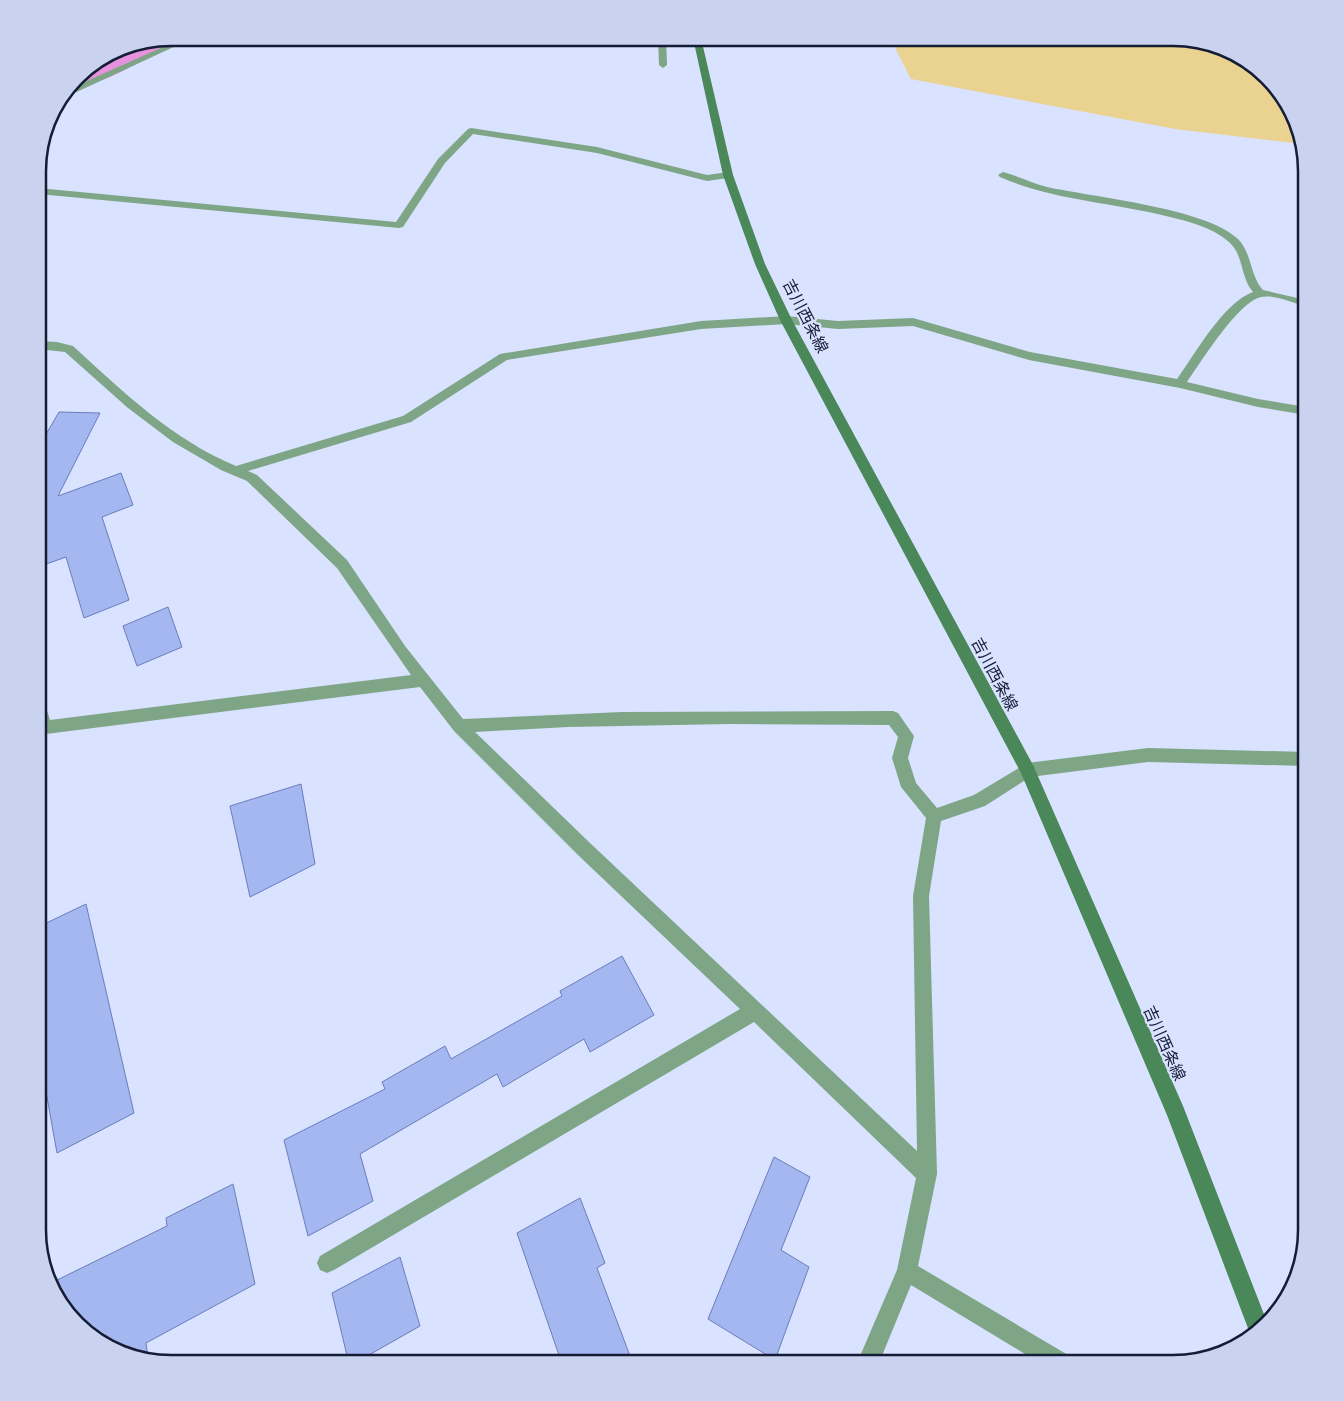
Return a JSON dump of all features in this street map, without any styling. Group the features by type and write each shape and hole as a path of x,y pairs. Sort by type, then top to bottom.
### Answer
{"main road":[{"name":"吉川西条線","path":"699,47 728,175 760,264 786,320 1027,770 1176,1113 1257,1322"}],"street":[{"path":"78,88 170,47"},
{"path":"662,47 663,65"},
{"path":"47,192 399,225 441,161 471,131 597,150 707,178 728,175"},
{"path":"1003,175 1022,184 1051,192 1146,208 1194,220 1218,230 1233,241 1246,258 1252,287 1260,293 1298,301"},
{"path":"1180,384 1226,319 1250,298 1260,293"},
{"path":"234,471 407,419 504,357 702,325 786,320 838,325 913,322 1029,356 1180,384 1258,403 1298,410"},
{"path":"47,345 69,349 125,400 178,442 234,471 252,478 342,564 400,650 459,726 584,849 927,1174"},
{"path":"46,727 424,680"},
{"path":"459,726 522,722 719,717 893,718 906,736 900,758 909,787 934,816 921,896 927,1174 907,1271 872,1355"},
{"path":"934,816 979,801 1027,770 1148,755 1298,759"},
{"path":"327,1263 755,1012"},
{"path":"907,1271 1045,1355"}],"shaded area":[{"path":"895,47 1189,47 1228,59 1249,72 1267,89 1281,109 1294,143 1175,129 911,79"}],"building":[{"path":"59,412 100,413 58,496 121,473 133,505 102,517 129,600 84,618 66,557 47,564 47,433"},
{"path":"168,607 182,647 137,666 123,626"},
{"path":"301,784 315,864 250,897 230,806"},
{"path":"86,904 134,1113 57,1153 46,1092 46,923"},
{"path":"622,956 654,1015 590,1052 584,1039 503,1087 497,1074 360,1154 373,1201 308,1236 284,1140 385,1089 382,1082 445,1046 451,1059 562,996 560,991"},
{"path":"774,1157 810,1177 781,1250 809,1267 777,1355 767,1355 708,1319"},
{"path":"233,1184 255,1284 146,1343 147,1352 116,1342 95,1329 77,1312 67,1299 57,1280 167,1226 166,1218"},
{"path":"580,1198 605,1263 597,1268 630,1355 559,1355 517,1233"},
{"path":"400,1257 420,1326 369,1355 347,1355 332,1293"}]}
